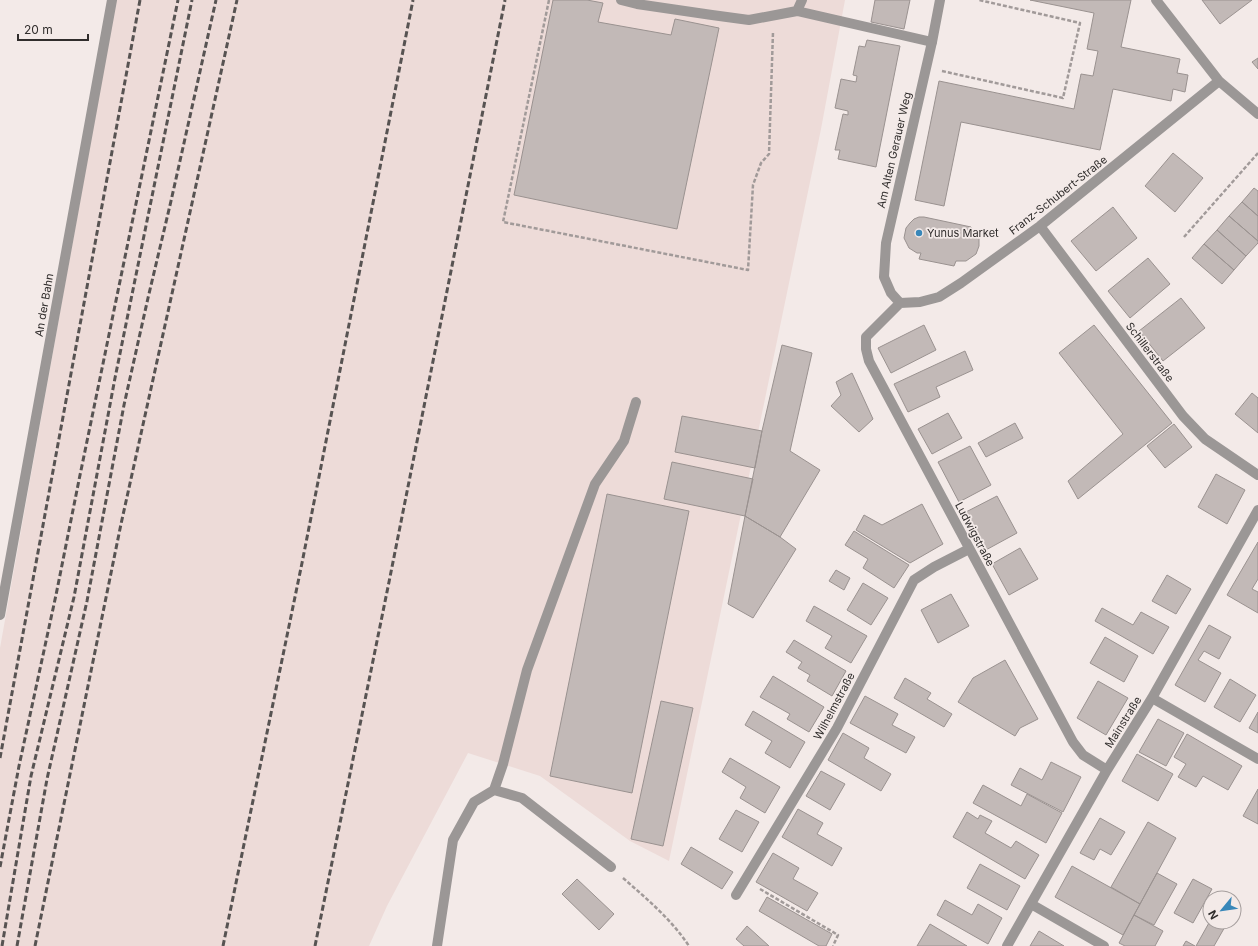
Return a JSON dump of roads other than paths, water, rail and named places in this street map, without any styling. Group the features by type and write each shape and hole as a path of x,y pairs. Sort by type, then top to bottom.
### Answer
{"street":[{"name":"An der Bahn","path":"0,615 112,0"},
{"path":"621,0 637,4 749,20 797,11 932,42"},
{"path":"797,11 802,0"},
{"name":"Am Alten Gerauer Weg","path":"900,303 891,293 884,277 886,243 932,42 940,0"},
{"path":"1156,0 1219,81 1258,114"},
{"name":"Franz-Schubert-Straße","path":"900,303 920,302 939,297 1040,226 1219,81"},
{"name":"Schillerstraße","path":"1040,226 1183,416 1205,439 1258,475"},
{"name":"Ludwigstraße","path":"900,303 866,337 866,349 869,361 1073,742 1083,756 1107,770"},
{"path":"437,946 453,840 474,802 494,790 530,662 595,484 624,441 636,402"},
{"name":"Mainstraße","path":"1007,946 1107,770 1152,698 1258,510"},
{"name":"Wilhelmstraße","path":"736,896 837,728 914,580 934,567 969,549"},
{"path":"1152,698 1258,759"},
{"path":"494,790 522,798 611,867"},
{"path":"1031,904 1104,946"}],"railway":[{"path":"0,758 140,0"},
{"path":"0,867 19,766 56,595 178,0"},
{"path":"2,946 31,776 74,597 115,378 192,0"},
{"path":"17,946 47,779 87,601 124,405 216,0"},
{"path":"35,946 121,524 237,0"},
{"path":"223,946 302,563 413,0"},
{"path":"315,946 505,0"}],"place":[{"name":"Yunus Market","path":"919,233"}]}
